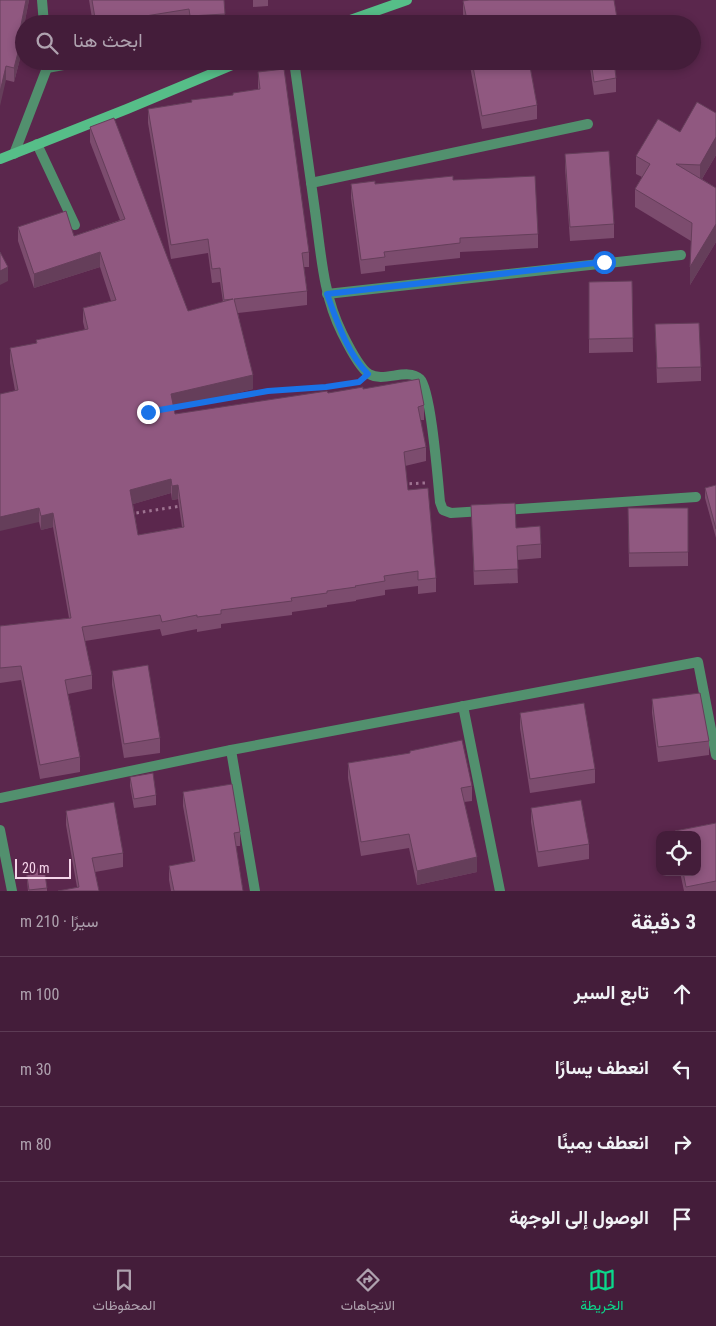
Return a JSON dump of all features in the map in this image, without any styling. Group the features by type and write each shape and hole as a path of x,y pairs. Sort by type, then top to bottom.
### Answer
{"main road":[{"path":"364,15 407,0"},
{"path":"0,159 220,70"}],"street":[{"path":"42,0 43,15"},
{"path":"14,154 45,70"},
{"path":"295,70 327,294 342,333 361,367 368,374 381,377 411,375 419,378 424,384 440,502 443,510 451,513 696,497"},
{"path":"311,183 588,124"},
{"path":"37,144 75,225"},
{"path":"327,294 682,254"},
{"path":"0,798 232,750 698,662 716,755"},
{"path":"463,706 500,891"},
{"path":"232,750 255,891"},
{"path":"0,830 12,891"}],"path":[{"path":"167,409 268,391 326,387 359,382 368,374"},
{"path":"399,484 438,483"},
{"path":"129,515 185,505"}],"building":[{"path":"0,0 26,0 23,15 15,15 14,68 6,66 0,92"},
{"path":"92,0 224,0 225,14 190,15 189,9 152,15 94,15"},
{"path":"614,0 616,15 466,15 463,1"},
{"path":"284,70 309,252 302,253 307,291 234,299 253,375 171,394 175,414 327,391 328,393 363,387 363,389 419,379 424,405 418,407 426,447 404,452 408,490 428,488 436,578 418,580 418,571 384,576 385,581 291,598 292,601 221,610 221,614 197,617 197,615 162,622 160,615 82,627 92,675 65,680 80,757 40,765 21,666 0,668 0,626 71,618 53,513 41,516 39,508 0,517 0,394 18,390 10,348 37,343 36,340 88,329 83,308 116,300 100,252 34,274 18,227 66,211 74,236 125,219 90,127 114,118 188,311 233,299 224,300 220,268 212,269 208,239 171,245 148,109 260,89 258,72","holes":["171,479 172,486 178,485 184,527 138,535 130,490"]},
{"path":"474,70 531,70 537,105 482,116"},
{"path":"592,70 615,70 616,78 594,82"},
{"path":"697,102 716,113 716,137 700,165 676,164 716,188 716,224 690,267 692,223 635,189 650,164 636,156 658,119 680,132"},
{"path":"609,151 614,224 570,227 565,154"},
{"path":"453,176 453,180 535,176 538,234 460,238 460,243 384,252 385,257 361,260 351,184 375,181 375,184"},
{"path":"0,252 8,267 0,271"},
{"path":"632,281 633,338 589,339 589,282"},
{"path":"699,323 701,367 657,368 655,324"},
{"path":"716,485 716,529 705,488"},
{"path":"515,503 516,528 540,526 541,544 517,546 518,569 474,571 471,505"},
{"path":"628,508 688,508 688,552 629,553"},
{"path":"148,665 160,738 124,744 112,671"},
{"path":"700,693 709,741 658,747 652,699"},
{"path":"584,703 595,769 530,779 520,713"},
{"path":"462,740 472,786 461,788 477,857 417,871 409,834 361,842 348,763 410,753 410,751"},
{"path":"153,773 156,795 134,799 130,777"},
{"path":"232,784 240,832 234,833 243,891 174,891 169,866 195,861 183,792"},
{"path":"581,800 589,844 538,852 531,808"},
{"path":"114,802 123,853 92,858 99,891 58,891 79,887 66,811"},
{"path":"716,823 716,881 686,887 684,876 701,876 701,831 675,831"},
{"path":"44,867 47,888 29,890 26,870"}],"route":[{"path":"148,412 268,391 326,387 359,382 368,374 361,367 342,333 327,294 604,262"}]}
